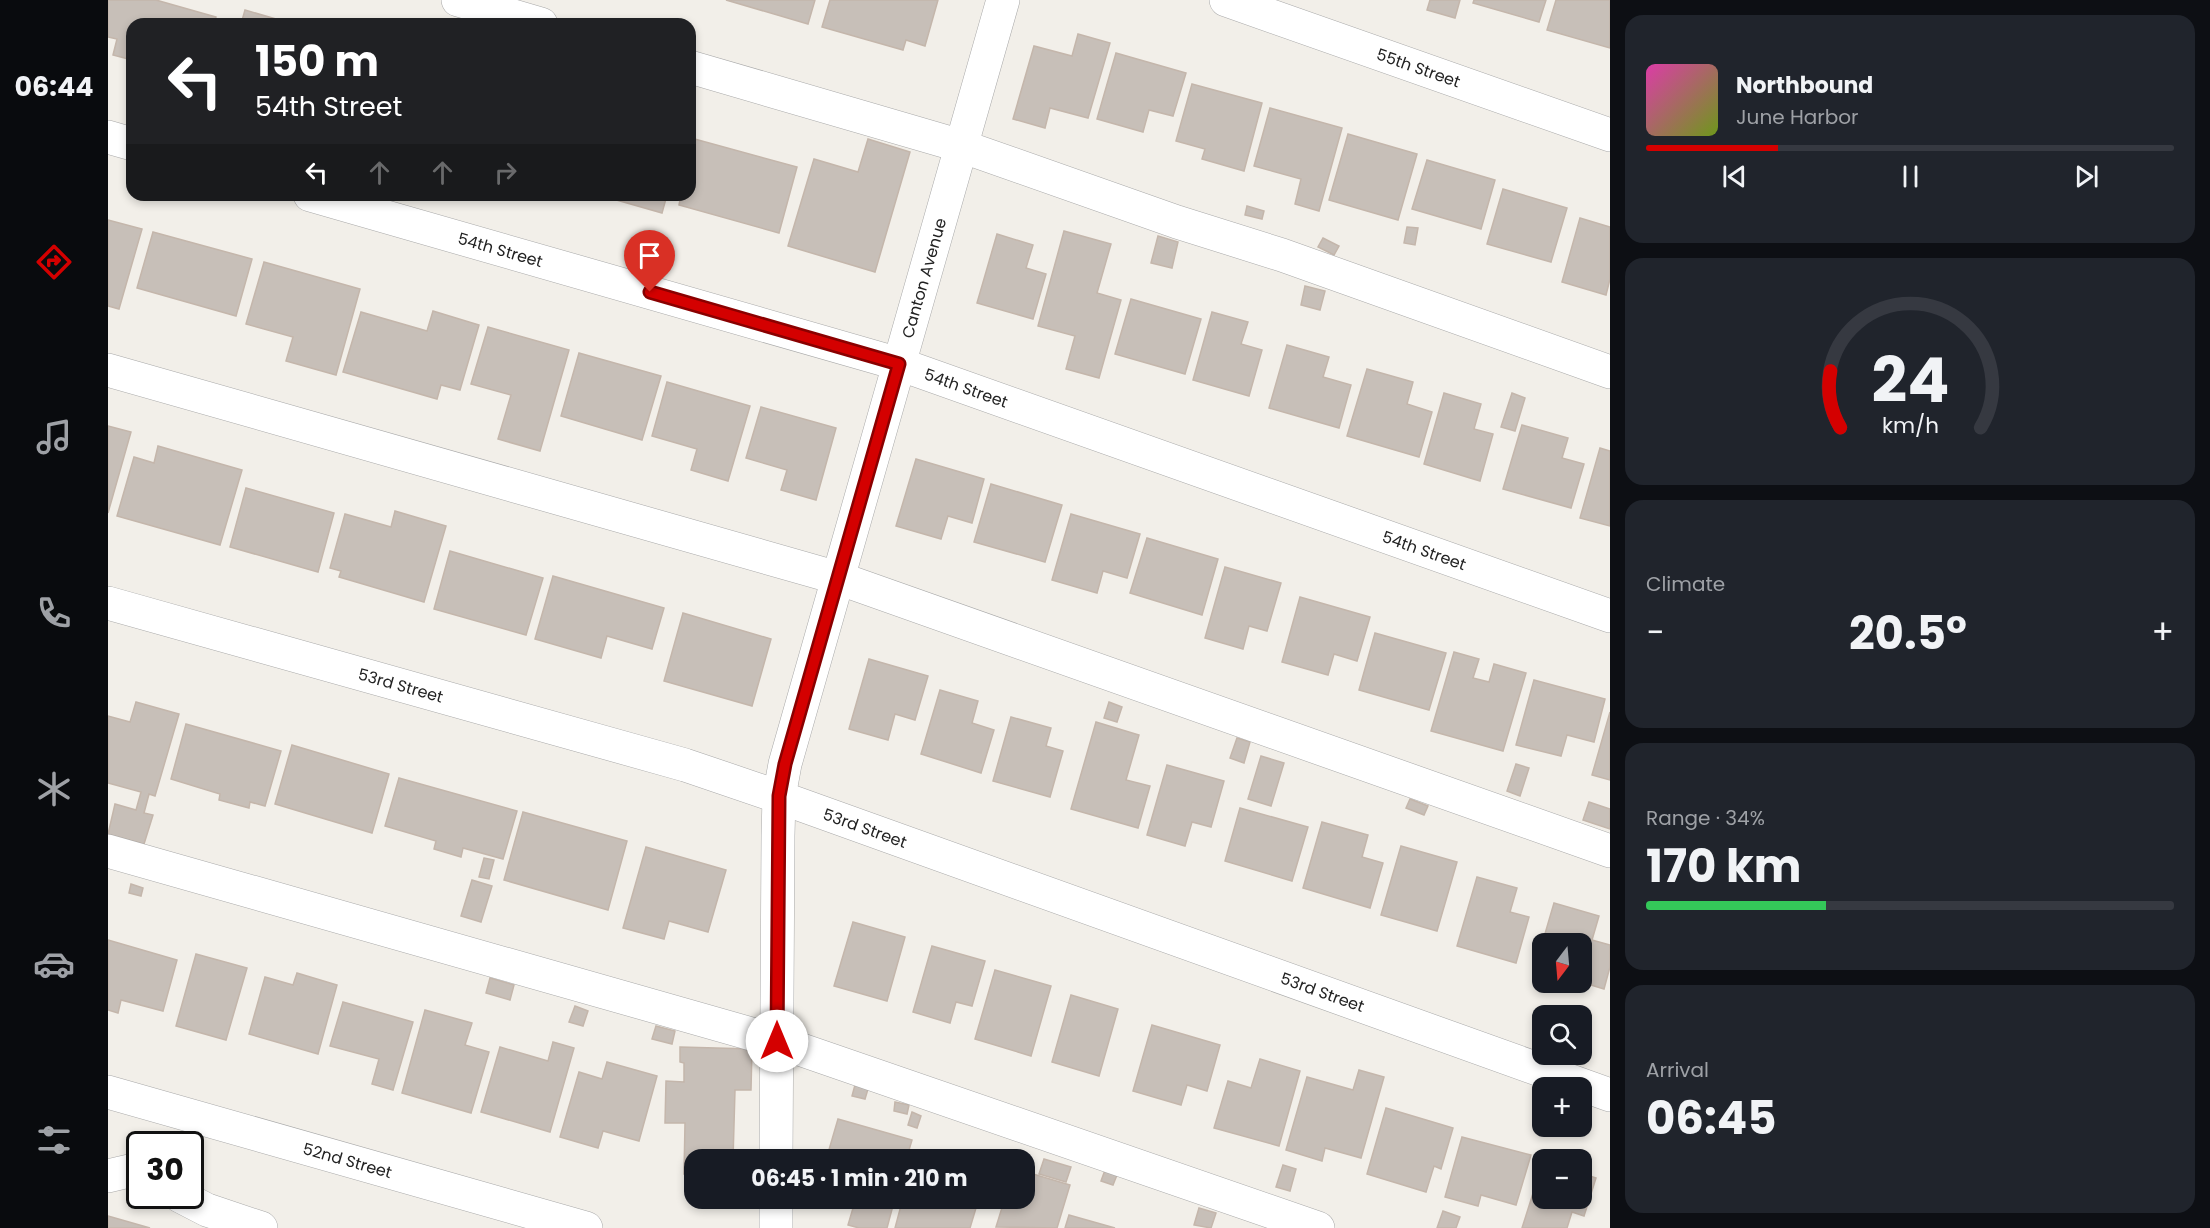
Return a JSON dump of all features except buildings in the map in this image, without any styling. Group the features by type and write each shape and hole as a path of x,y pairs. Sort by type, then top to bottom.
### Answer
{"street":[{"path":"458,0 520,18"},
{"name":"Canton Avenue","path":"776,1149 779,796 785,764 1003,0"},
{"name":"55th Street","path":"1226,0 1610,135"},
{"path":"696,69 962,146 1177,222 1282,255 1610,372"},
{"path":"108,137 126,142"},
{"name":"54th Street","path":"331,201 899,364 1610,616"},
{"path":"108,370 838,578 1610,851"},
{"name":"53rd Street","path":"108,603 685,765 779,796 1610,1095"},
{"path":"108,851 777,1041 1318,1228"},
{"name":"52nd Street","path":"108,1092 585,1228"},
{"path":"108,1176 126,1172"},
{"path":"204,1208 261,1228"},
{"path":"776,1209 776,1228"}],"route":[{"path":"650,292 899,364 785,764 779,796 777,1041"}]}
